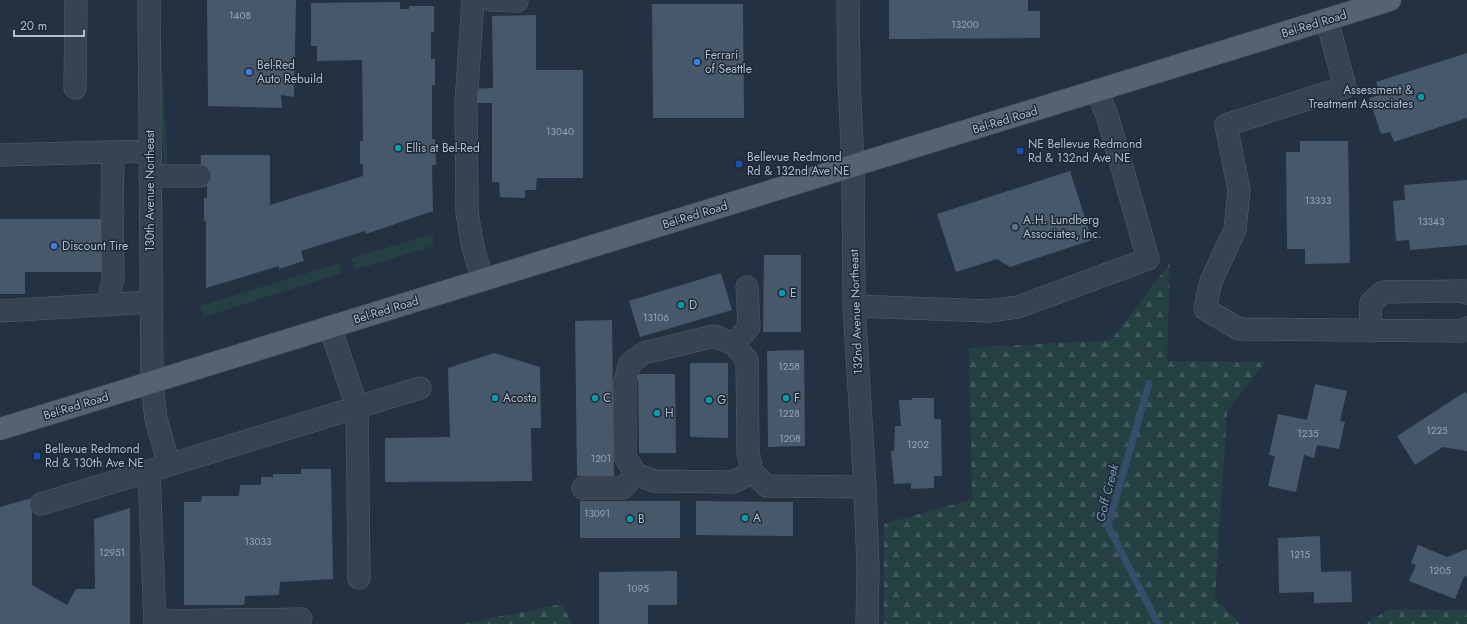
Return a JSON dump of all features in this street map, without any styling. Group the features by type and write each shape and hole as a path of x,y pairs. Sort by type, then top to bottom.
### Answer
{"main road":[{"name":"Bel-Red Road","path":"0,429 854,167 1390,0"}],"street":[{"path":"75,88 76,0"},
{"name":"130th Avenue Northeast","path":"149,0 150,302 152,382 159,468 155,622"},
{"path":"473,0 466,102 467,212 473,248 483,280"},
{"path":"490,0 517,1"},
{"name":"132nd Avenue Northeast","path":"848,0 849,80 854,167 854,306 865,487 868,567 867,624"},
{"path":"1327,20 1345,87 1226,125 1239,190 1234,230 1211,281 1204,309 1239,329 1462,331 1467,328"},
{"path":"854,306 989,311 1018,307 1148,259 1108,118 1097,91"},
{"path":"0,155 150,151"},
{"path":"108,305 113,278 113,152"},
{"path":"150,176 200,176"},
{"path":"734,344 749,327 747,287"},
{"path":"1370,331 1371,303 1383,292 1465,291 1467,293"},
{"path":"0,311 150,302"},
{"path":"330,327 357,407 359,578"},
{"path":"752,472 733,482 654,481 636,474 626,457 625,382 630,363 644,353 714,336 734,344 747,360 748,452 752,472 768,486 865,487"},
{"path":"41,504 420,388"},
{"path":"583,488 623,488 636,474"},
{"path":"155,622 301,619"}],"green space":[{"path":"161,41 167,169 164,164 158,52"},
{"path":"433,234 433,246 355,270 351,258"},
{"path":"339,263 342,273 204,317 200,306"},
{"path":"1170,263 1167,361 1265,362 1227,412 1215,599 1241,624 884,624 884,524 972,499 969,348 1111,340"},
{"path":"562,604 572,624 461,624"},
{"path":"1390,609 1467,610 1467,624 1365,624"}],"building":[{"path":"207,0 296,0 294,97 281,95 282,108 208,106"},
{"path":"889,0 1028,0 1028,11 1040,11 1040,38 889,39"},
{"name":"Ellis at Bel-Red","path":"400,2 400,9 409,9 409,6 434,6 434,32 431,32 431,59 435,59 435,85 432,85 432,139 435,139 436,165 432,165 433,211 366,234 365,231 301,251 304,261 279,269 279,266 206,288 206,221 204,221 204,198 207,198 207,186 200,186 201,155 270,155 270,205 363,176 363,164 360,164 360,141 363,141 362,60 317,61 317,46 311,46 311,3"},
{"path":"652,4 743,4 744,118 653,118"},
{"path":"536,15 536,70 583,70 583,178 537,178 536,190 525,190 525,198 500,197 499,182 492,182 492,103 471,103 471,89 493,88 492,16"},
{"name":"Assessment & Treatment Associates","path":"1467,53 1467,118 1394,142 1390,132 1381,134 1369,98 1380,95 1376,82"},
{"path":"1300,141 1348,141 1350,263 1305,264 1305,249 1287,249 1286,152 1300,152"},
{"name":"A.H. Lundberg Associates, Inc.","path":"1070,171 1092,240 1010,267 997,259 956,272 937,214"},
{"path":"1467,180 1467,245 1410,250 1409,240 1396,241 1393,201 1405,200 1404,185"},
{"name":"Discount Tire","path":"0,219 108,219 108,272 25,272 25,294 0,294"},
{"name":"E","path":"764,255 801,255 801,332 763,332"},
{"name":"D","path":"721,273 732,310 640,337 629,301"},
{"name":"C","path":"612,320 614,476 577,476 575,321"},
{"name":"F","path":"804,350 805,446 768,447 767,351"},
{"name":"Acosta","path":"494,353 540,367 541,428 531,428 532,481 385,482 385,438 450,437 448,368"},
{"name":"G","path":"690,363 728,363 728,438 690,437"},
{"name":"H","path":"638,374 675,374 676,453 639,453"},
{"path":"1315,384 1347,391 1340,421 1345,422 1339,449 1317,445 1314,458 1304,455 1296,492 1268,486 1275,456 1269,455 1278,414 1307,420"},
{"path":"1465,392 1467,394 1467,451 1443,447 1415,465 1397,436"},
{"path":"912,398 934,398 934,419 941,419 942,476 934,476 934,488 911,489 911,483 894,484 891,451 894,451 895,426 901,426 899,400 912,400"},
{"path":"301,469 331,469 333,579 280,582 279,595 245,596 244,605 184,605 184,502 201,502 202,496 239,496 240,485 261,485 261,477 273,477 273,474 301,474"},
{"path":"32,498 32,585 67,605 76,589 95,589 94,519 130,508 130,624 0,624 0,507"},
{"name":"B","path":"580,501 680,501 680,538 580,538"},
{"name":"A","path":"696,501 793,502 793,536 696,535"},
{"path":"1320,536 1321,572 1351,571 1352,602 1314,603 1314,592 1279,593 1278,538"},
{"path":"1418,545 1447,557 1467,549 1467,576 1464,577 1455,599 1409,581 1416,565 1411,563"},
{"path":"677,571 677,605 648,605 648,624 599,624 599,572"}],"waterway":[{"name":"Goff Creek","path":"1149,383 1108,526 1158,624"}],"place":[{"name":"Ferrari of Seattle","path":"697,62"},
{"name":"Bel-Red Auto Rebuild","path":"249,72"},
{"name":"Assessment & Treatment Associates","path":"1421,97"},
{"name":"Ellis at Bel-Red","path":"398,148"},
{"name":"NE Bellevue Redmond Rd & 132nd Ave NE","path":"1020,151"},
{"name":"Bellevue Redmond Rd & 132nd Ave NE","path":"739,164"},
{"name":"A.H. Lundberg Associates, Inc.","path":"1015,227"},
{"name":"Discount Tire","path":"54,246"},
{"name":"E","path":"782,293"},
{"name":"D","path":"681,305"},
{"name":"Acosta","path":"495,398"},
{"name":"C","path":"595,398"},
{"name":"F","path":"786,398"},
{"name":"G","path":"709,400"},
{"name":"H","path":"657,413"},
{"name":"Bellevue Redmond Rd & 130th Ave NE","path":"37,456"},
{"name":"A","path":"745,518"},
{"name":"B","path":"630,519"}]}
